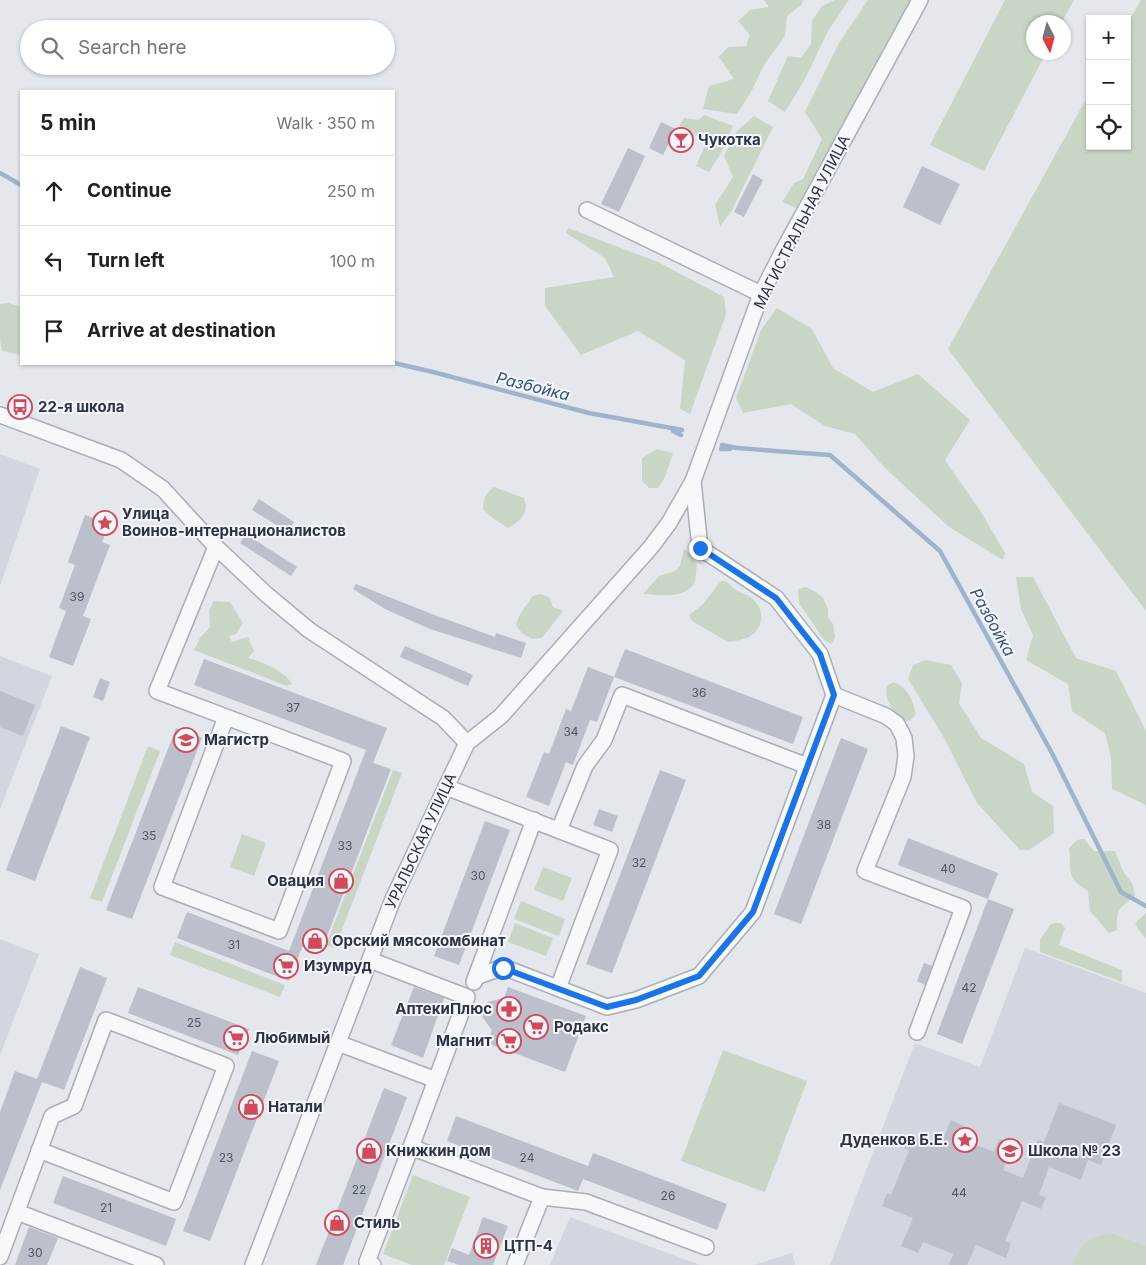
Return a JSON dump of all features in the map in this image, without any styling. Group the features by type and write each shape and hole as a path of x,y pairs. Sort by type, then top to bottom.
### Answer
{"street":[{"name":"МАГИСТРАЛЬНАЯ УЛИЦА","path":"693,481 761,294 920,0"},
{"path":"587,210 761,294"},
{"path":"0,415 121,460 163,489 216,547 266,595 310,630 443,718 467,743"},
{"path":"476,977 503,968 607,1007 636,1000 699,976 753,912 834,695 820,654 776,598 700,548 693,481"},
{"name":"УРАЛЬСКАЯ УЛИЦА","path":"253,1265 393,899 467,743 502,716 651,547 669,523 693,481"},
{"path":"216,547 157,691 226,716 343,761 279,931 162,887 226,716"},
{"path":"559,830 585,766 604,740 622,695 807,766"},
{"path":"834,695 886,716 897,724 904,738 906,756 903,777 865,871 964,908 917,1032"},
{"path":"446,787 610,850 558,988"},
{"path":"374,1265 366,1262 476,977 534,820"},
{"path":"370,960 467,997"},
{"path":"0,1257 5,1225 17,1212 39,1150 52,1116 74,1106 106,1020 226,1066 174,1202 39,1150"},
{"path":"338,1044 436,1080"},
{"path":"411,1147 542,1197 586,1202 706,1247"},
{"path":"515,1265 542,1197"},
{"path":"17,1212 135,1261 156,1265"}],"shaded area":[{"path":"0,454 40,469 0,586"},
{"path":"0,656 52,676 0,809"},
{"path":"0,939 39,954 0,1055"},
{"name":"Школа № 23","path":"1025,948 1146,993 1146,1265 830,1265 915,1043 980,1067"},
{"path":"570,1217 700,1265 550,1265"},
{"path":"792,1253 795,1265 754,1265"}],"green space":[{"path":"764,0 803,0 802,4 787,16 785,36 764,65 752,90 737,114 703,109 709,86 734,79 719,57 728,47 746,46 750,35 738,21 750,10 769,7"},
{"path":"835,0 849,0 828,31 805,79 785,112 768,101 788,56 801,58 811,44 812,21 822,6"},
{"path":"868,0 912,0 796,208 782,202 794,183 803,179 822,139 805,112 839,43"},
{"path":"1005,0 1074,0 1066,15 1026,15 1026,60 1042,60 984,171 930,145"},
{"path":"1141,0 1146,0 1146,611 948,349 1086,99 1086,150 1131,150 1131,17"},
{"path":"704,115 733,126 721,153 709,172 696,166 707,141 679,126 684,118 698,120"},
{"path":"754,116 773,127 731,212 720,226 715,205 733,177 724,156 736,132"},
{"path":"568,228 658,262 724,297 726,314 690,414 680,409 685,360 638,331 581,355 545,306 545,288 614,277 605,258 566,233"},
{"path":"8,303 20,307 20,355 2,351 0,340 0,304"},
{"path":"777,308 812,329 833,368 873,392 918,374 970,420 945,460 981,512 1005,553 1003,560 949,527 885,468 855,434 825,426 791,404 743,413 736,398 761,330"},
{"path":"657,449 673,453 665,477 658,488 649,488 642,481 642,458"},
{"path":"494,487 524,498 526,503 523,516 508,528 483,509 486,496"},
{"path":"684,549 697,565 695,581 691,587 679,594 643,594 659,576 675,571 680,566"},
{"path":"1016,577 1033,577 1076,658 1116,671 1146,731 1146,805 1112,789 1111,758 1105,733 1072,711 1068,684 1026,660 1033,635 1021,609"},
{"path":"721,581 728,582 736,590 750,597 759,607 761,612 760,624 753,634 747,638 728,642 692,621 689,615 702,605"},
{"path":"806,587 823,598 828,609 828,618 833,624 835,637 832,644 824,640 799,603 798,589"},
{"path":"540,594 549,597 553,607 563,611 542,638 532,639 522,633 516,626 520,614 533,596"},
{"path":"214,601 230,602 243,623 236,634 229,636 232,642 248,637 254,651 248,658 279,671 292,684 287,686 194,650 200,638 210,627 209,610"},
{"path":"926,660 951,665 962,683 959,703 981,738 1024,764 1032,792 1053,806 1054,833 1029,850 1020,850 977,803 943,736 908,679 913,665"},
{"path":"893,682 903,687 911,699 916,714 910,721 898,719 889,703 886,691 887,686"},
{"path":"148,746 160,751 102,902 90,898"},
{"path":"393,770 402,773 335,948 326,945"},
{"path":"242,834 266,843 254,876 230,867"},
{"path":"1084,839 1094,851 1115,851 1123,871 1133,885 1135,896 1120,910 1117,918 1117,930 1109,933 1090,911 1088,891 1076,882 1071,873 1069,848 1077,840"},
{"path":"543,867 572,878 563,901 534,890"},
{"path":"521,901 565,919 559,936 514,919"},
{"path":"1146,913 1146,939 1135,923"},
{"path":"515,923 553,938 546,956 508,942"},
{"path":"1061,923 1065,928 1059,945 1122,970 1122,982 1040,952 1040,940 1050,925"},
{"path":"175,942 285,985 280,997 170,955"},
{"path":"723,1050 807,1081 765,1192 681,1161"},
{"path":"413,1175 470,1197 444,1265 412,1265 383,1254"},
{"path":"1114,1234 1146,1246 1146,1265 1073,1265 1079,1251 1088,1242 1100,1236"}],"building":[{"path":"661,122 693,137 686,151 669,143 663,155 649,148"},
{"path":"628,148 645,156 619,212 601,204"},
{"path":"922,166 960,184 940,225 903,207"},
{"path":"753,174 763,180 744,217 734,212"},
{"path":"259,499 294,522 288,532 252,510"},
{"path":"85,515 109,524 102,542 110,545 83,616 91,619 73,666 49,657 66,611 59,608 75,565 68,562"},
{"path":"246,534 297,567 291,576 240,543"},
{"path":"356,584 495,637 496,633 526,643 521,658 430,629 385,609 353,589"},
{"path":"405,646 473,675 468,686 400,657"},
{"path":"625,649 803,717 793,744 614,677"},
{"path":"204,659 387,728 373,763 391,769 321,952 303,945 289,981 177,938 187,912 289,951 366,750 194,685"},
{"path":"588,667 614,677 597,722 590,720 573,765 566,762 549,806 526,797 544,752 549,754 566,709 571,711"},
{"path":"100,678 110,682 103,701 93,697"},
{"path":"0,691 35,705 23,736 0,727"},
{"path":"61,726 90,737 35,881 6,870"},
{"path":"176,728 202,738 132,919 106,910"},
{"path":"841,738 868,749 801,924 774,914"},
{"path":"660,770 686,780 612,973 586,964"},
{"path":"599,809 618,816 612,832 593,825"},
{"path":"485,821 510,830 459,965 434,956"},
{"path":"908,838 998,873 988,899 898,865"},
{"path":"988,899 1014,909 962,1044 937,1034"},
{"path":"924,963 932,966 925,985 917,981"},
{"path":"80,967 107,978 64,1090 42,1082 0,1190 0,1112 15,1071 37,1079"},
{"path":"138,987 249,1029 238,1055 128,1013"},
{"path":"414,987 444,998 423,1058 391,1045"},
{"name":"Родакс","path":"508,987 586,1016 565,1072 487,1043 492,1030 482,1017 487,1002 504,998"},
{"path":"252,1051 279,1061 210,1241 183,1231"},
{"path":"384,1088 407,1097 343,1265 316,1265"},
{"path":"1059,1103 1116,1125 1101,1165 1088,1160 1081,1180 1049,1167 1039,1195 1046,1197 1041,1209 1022,1201 1005,1241 1011,1243 1006,1258 976,1245 967,1265 949,1265 953,1254 923,1242 918,1253 901,1246 913,1218 882,1206 887,1193 891,1195 909,1150 904,1148 910,1134 940,1147 951,1120 964,1126 959,1138 994,1152 999,1139 1013,1145 1003,1170 1023,1178 1038,1140 1044,1142"},
{"path":"456,1116 588,1166 593,1153 727,1204 717,1230 583,1179 578,1191 447,1141"},
{"path":"63,1176 176,1219 166,1246 53,1203"},
{"name":"ЦТП-4","path":"483,1217 508,1226 493,1265 459,1265 447,1261 452,1248 469,1255"},
{"path":"29,1227 58,1238 47,1265 15,1265"}],"waterway":[{"name":"Разбойка","path":"0,173 20,184"},
{"name":"Разбойка","path":"395,363 589,413 682,430"},
{"name":"Разбойка","path":"673,431 681,435"},
{"name":"Разбойка","path":"722,445 737,448 830,455 940,551 1053,755 1121,892 1146,906"},
{"name":"Разбойка","path":"721,449 730,449"}],"place":[{"name":"Чукотка","path":"681,140"},
{"name":"22-я школа","path":"20,407"},
{"name":"Улица Воинов-интернационалистов","path":"105,523"},
{"name":"Магистр","path":"186,740"},
{"name":"Овация","path":"341,881"},
{"name":"Орский мясокомбинат","path":"315,941"},
{"name":"Изумруд","path":"286,966"},
{"name":"АптекиПлюс","path":"509,1009"},
{"name":"Родакс","path":"536,1027"},
{"name":"Любимый","path":"236,1038"},
{"name":"Магнит","path":"509,1041"},
{"name":"Натали","path":"251,1107"},
{"name":"Дуденков Б.Е.","path":"965,1140"},
{"name":"Книжкин дом","path":"369,1151"},
{"name":"Школа № 23","path":"1010,1151"},
{"name":"Стиль","path":"337,1223"},
{"name":"ЦТП-4","path":"486,1246"}],"route":[{"path":"503,968 607,1007 636,1000 699,976 753,912 834,695 820,654 776,598 700,548"}]}
